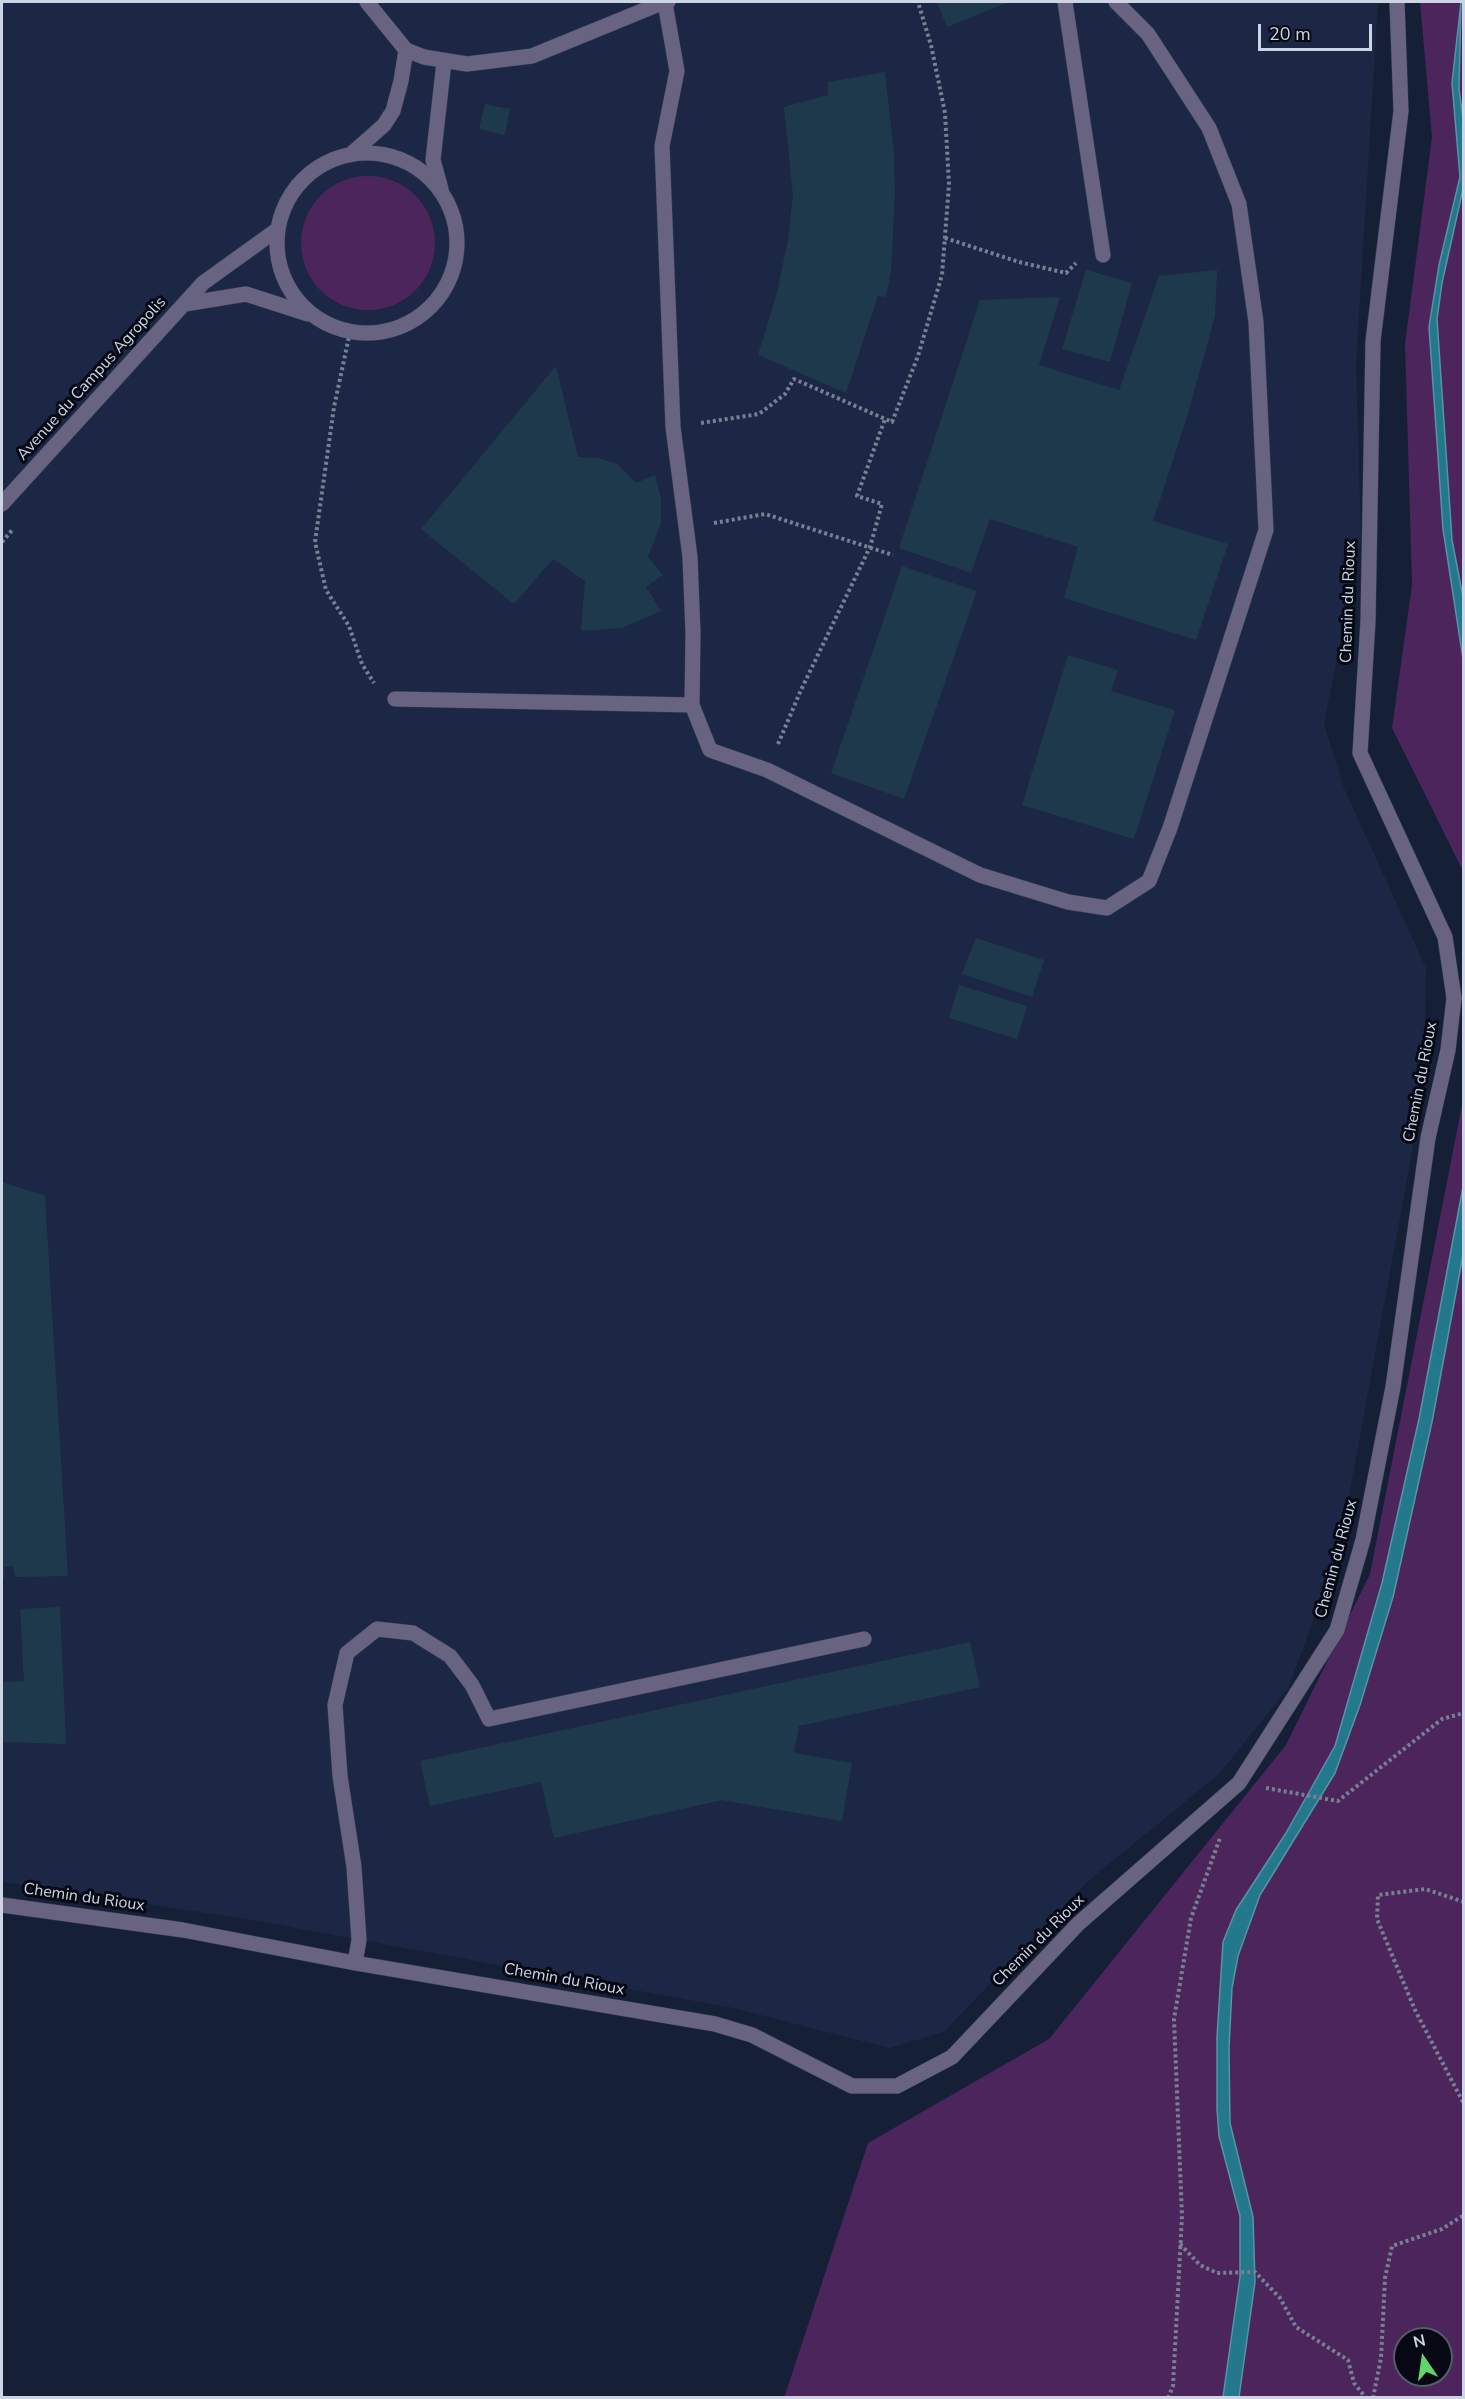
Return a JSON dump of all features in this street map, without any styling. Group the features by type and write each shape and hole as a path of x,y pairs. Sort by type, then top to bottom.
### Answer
{"street":[{"path":"367,2 406,50 444,62 466,64 532,56 666,2 677,71 662,146 673,427 687,528 693,633 692,705 710,750 766,770 980,875 1068,902 1107,908 1149,881 1170,828 1266,530 1256,322 1239,204 1209,128 1148,34 1116,2"},
{"path":"1065,2 1103,255"},
{"name":"Chemin du Rioux","path":"2,1905 183,1930 355,1963 715,2024 752,2036 852,2086 897,2086 952,2057 1078,1924 1239,1784 1337,1629 1363,1540 1394,1388 1428,1138 1448,1050 1454,998 1445,937 1360,753 1368,621 1373,341 1401,111 1397,2"},
{"path":"350,155 384,125 393,111 406,50"},
{"path":"444,62 433,160 437,178 446,200 455,223 457,249 452,274 440,296 422,314 400,327 376,333 350,332 331,326 314,316 296,299 283,278 277,254 278,229 282,212 302,181 316,168 332,160 350,155 372,153 395,157 415,167 433,181 446,200"},
{"name":"Avenue du Campus Agropolis","path":"2,504 203,283 278,229"},
{"name":"Avenue du Campus Agropolis","path":"185,304 246,294 314,316"},
{"path":"395,699 692,705"},
{"path":"355,1963 359,1940 354,1867 339,1776 334,1705 347,1653 377,1629 413,1633 450,1656 472,1685 489,1719 864,1639"}],"path":[{"path":"673,427 759,414 785,394 794,379 892,422 918,356 942,275 949,184 945,113 932,45 918,2"},
{"path":"945,238 1019,262 1066,273 1080,260 1103,255"},
{"path":"350,332 334,407 315,542 326,590 349,627 362,664 375,685 395,699"},
{"path":"766,770 801,690 870,547 882,504 857,496 885,419"},
{"path":"687,528 765,514 892,555"},
{"path":"1239,1784 1338,1801 1442,1719 1464,1713"},
{"path":"1168,2397 1173,2386 1182,2216 1174,2019 1191,1918 1223,1828"},
{"path":"1464,1902 1425,1889 1378,1895 1377,1918 1415,2010 1464,2104"},
{"path":"1373,2397 1381,2358 1385,2278 1392,2246 1442,2229 1464,2215"},
{"path":"1180,2244 1200,2265 1217,2273 1255,2272 1280,2298 1296,2327 1348,2360 1353,2382 1366,2397"}],"shaded area":[{"path":"2,2 1378,2 1356,364 1361,539 1324,724 1344,788 1426,968 1424,1087 1339,1551 1288,1689 1219,1774 1087,1882 944,2032 889,2048 733,2008 252,1920 2,1882"},
{"path":"1420,2 1463,2 1463,871 1392,728 1412,585 1405,344 1432,137"},
{"path":"1461,2 1459,89 1464,126 1463,189 1442,283 1437,319 1452,540 1463,597 1463,659 1443,529 1429,327 1439,265 1460,177 1452,83"},
{"path":"368,176 393,182 415,196 429,218 435,243 429,268 415,290 393,304 368,310 343,304 321,290 307,268 301,243 307,218 321,196 343,182"},
{"path":"1463,1100 1463,2397 784,2398 868,2143 1049,2039 1286,1745 1370,1574"},
{"path":"1463,1187 1463,1255 1432,1422 1393,1597 1360,1705 1335,1773 1260,1895 1238,1956 1232,1988 1229,2048 1230,2123 1253,2217 1255,2282 1239,2397 1223,2397 1240,2277 1240,2216 1219,2136 1217,2109 1217,2037 1223,1942 1236,1910 1286,1833 1335,1746 1382,1583 1419,1419"}],"building":[{"path":"937,2 1009,2 947,27"},
{"path":"885,72 894,153 895,194 891,271 886,297 878,296 846,393 758,355 777,293 788,240 793,196 784,107 828,95 828,82"},
{"path":"485,104 510,109 505,135 479,129"},
{"path":"1086,270 1132,283 1110,362 1062,349"},
{"path":"1217,270 1215,316 1187,417 1153,521 1228,544 1196,640 1064,598 1078,547 990,519 971,573 899,548 980,300 1060,297 1039,365 1119,390 1159,276"},
{"path":"556,366 578,457 598,458 617,464 636,483 655,475 661,499 661,523 648,557 663,575 646,587 661,611 622,628 581,631 585,581 553,559 514,604 421,529"},
{"path":"902,566 977,591 904,799 831,773"},
{"path":"1068,655 1118,670 1111,691 1175,710 1134,839 1022,805"},
{"path":"976,938 1044,960 1032,997 962,974"},
{"path":"959,985 1027,1006 1017,1039 949,1018"},
{"path":"2,1182 45,1196 68,1576 15,1577 13,1566 4,1567 5,1577 2,1577"},
{"path":"60,1607 66,1744 2,1742 2,1682 24,1681 20,1609"},
{"path":"970,1642 980,1687 799,1726 794,1753 852,1763 842,1821 722,1800 554,1838 541,1782 430,1806 420,1761"}]}
